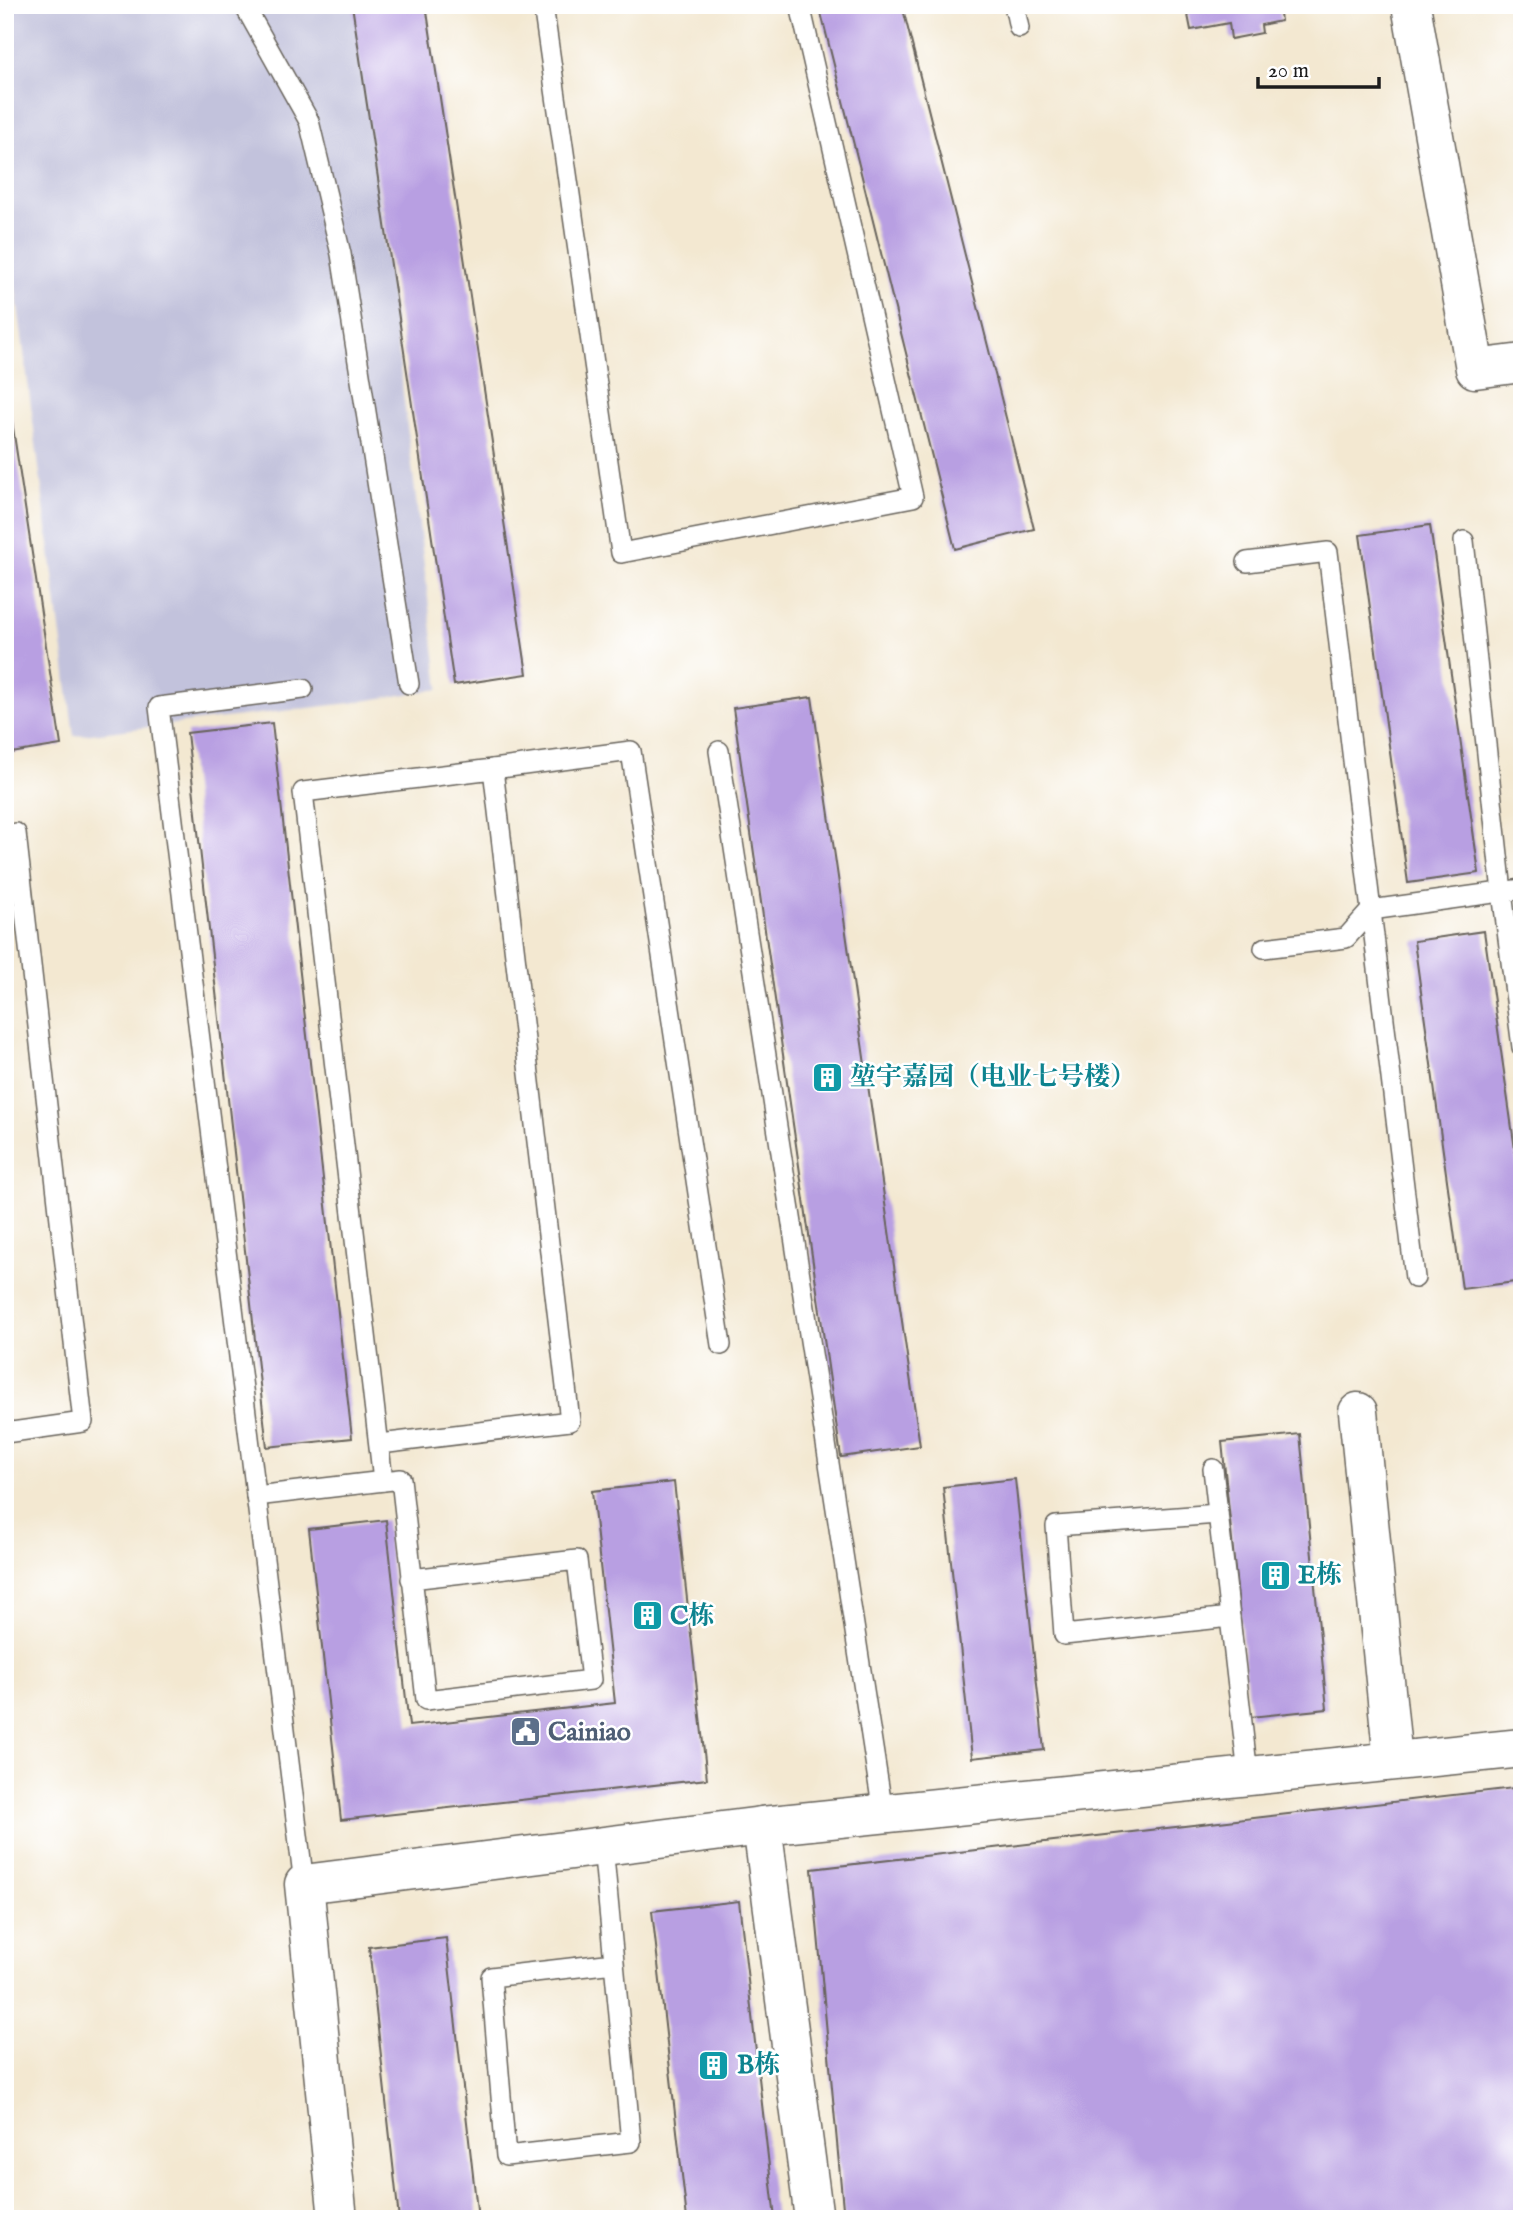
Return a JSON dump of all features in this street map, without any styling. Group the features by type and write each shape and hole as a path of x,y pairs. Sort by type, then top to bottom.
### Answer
{"street":[{"path":"1411,5 1475,369 1522,363"},
{"path":"1359,1412 1393,1760"},
{"path":"338,2219 304,1884 762,1826 1522,1748"},
{"path":"762,1826 814,2219"}],"lane":[{"path":"244,5 309,121 341,254 409,684"},
{"path":"543,5 621,553 913,497 800,5"},
{"path":"1014,5 1019,29"},
{"path":"1464,541 1502,892 1522,1048"},
{"path":"1247,562 1328,552 1415,1278"},
{"path":"303,689 159,707 304,1884"},
{"path":"383,1481 303,792 631,751 721,1345"},
{"path":"719,751 883,1813"},
{"path":"380,1444 570,1421 493,769"},
{"path":"5,835 16,833 83,1422 5,1433"},
{"path":"1264,948 1346,937 1371,910 1522,889"},
{"path":"1213,1468 1248,1775"},
{"path":"256,1496 401,1479 411,1580 426,1700 591,1680 577,1560 411,1580"},
{"path":"1218,1514 1056,1526 1064,1635 1230,1617"},
{"path":"603,1846 631,2142 506,2156 491,1977 614,1964"}],"shaded area":[{"path":"5,5 356,5 439,689 350,703 74,736 5,206"}],"building":[{"path":"352,5 426,5 527,674 454,685"},
{"path":"819,5 902,5 1034,529 955,549"},
{"path":"1186,5 1279,5 1281,21 1261,25 1262,33 1231,39 1229,23 1191,30"},
{"path":"5,375 61,745 5,754"},
{"path":"1430,525 1479,873 1408,883 1360,535"},
{"name":"堃宇嘉园（电业七号楼）","path":"812,697 920,1446 841,1457 733,708"},
{"path":"272,723 352,1438 267,1447 187,733"},
{"path":"1484,931 1522,1199 1522,1281 1462,1289 1414,941"},
{"name":"E栋","path":"1300,1434 1327,1709 1250,1717 1222,1442"},
{"path":"1015,1479 1044,1750 972,1758 943,1487"},
{"name":"C栋","path":"674,1482 707,1779 341,1820 309,1529 386,1520 409,1726 615,1703 592,1491"},
{"path":"1522,1787 1522,2219 844,2219 812,1869"},
{"name":"B栋","path":"739,1901 775,2219 687,2219 652,1911"},
{"path":"446,1938 478,2219 399,2219 369,1947"}],"place":[{"name":"堃宇嘉园（电业七号楼）","path":"827,1077"},
{"name":"E栋","path":"1275,1575"},
{"name":"C栋","path":"647,1616"},
{"name":"Cainiao","path":"525,1732"},
{"name":"B栋","path":"714,2065"}]}
